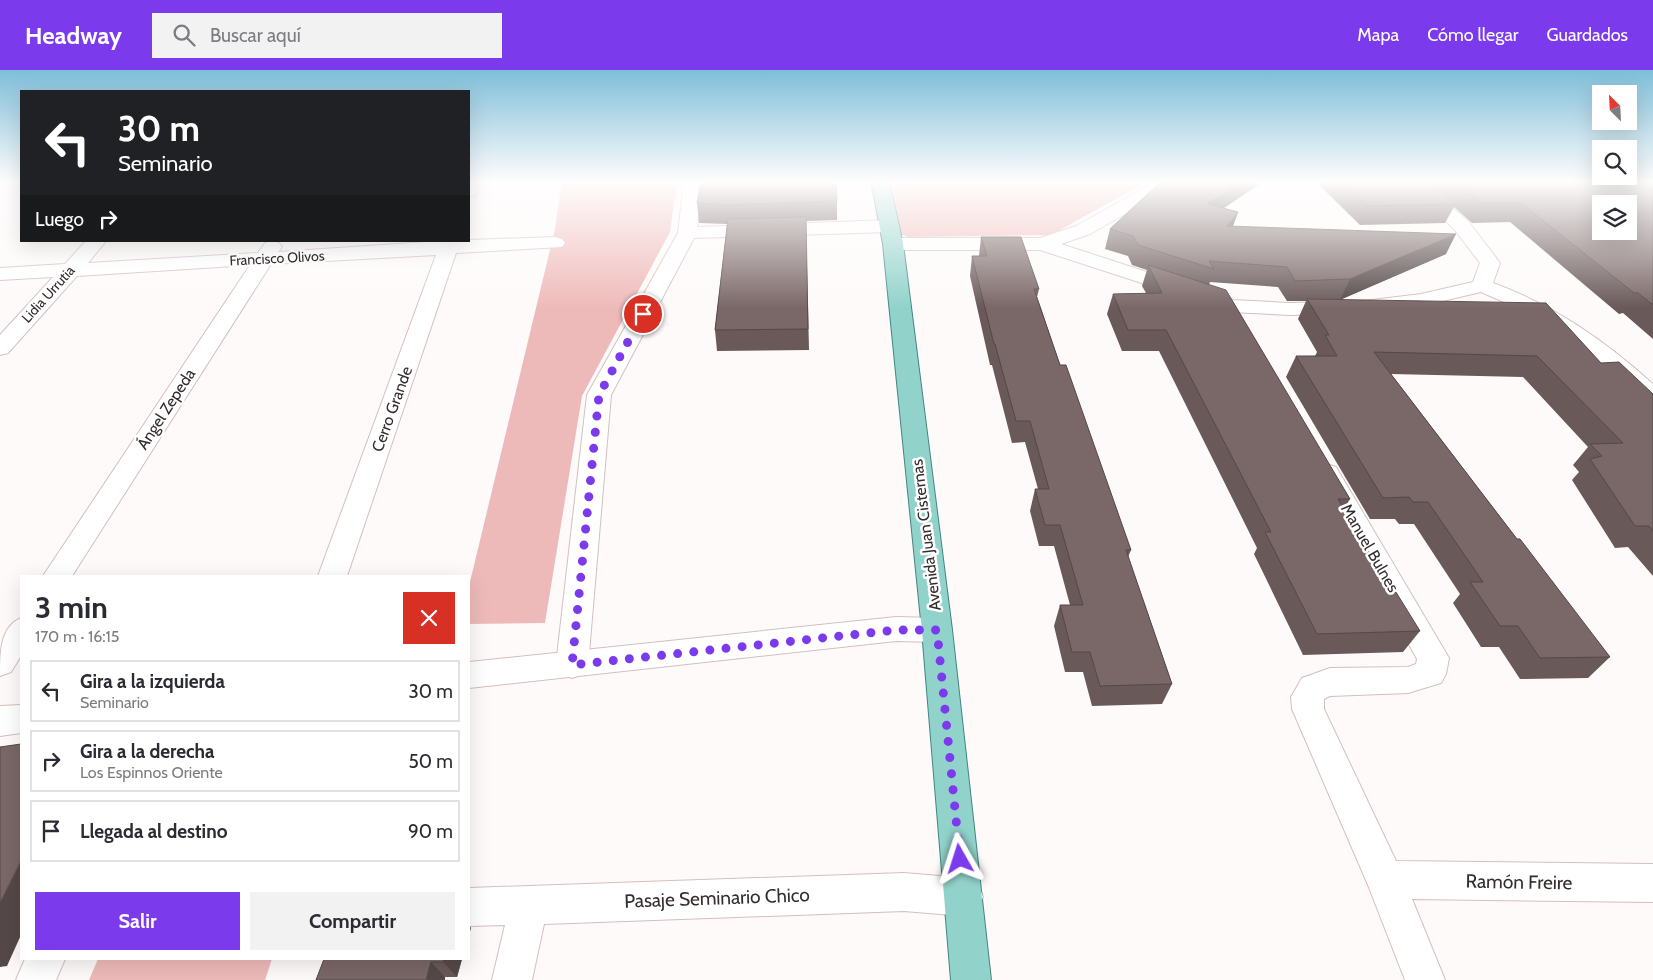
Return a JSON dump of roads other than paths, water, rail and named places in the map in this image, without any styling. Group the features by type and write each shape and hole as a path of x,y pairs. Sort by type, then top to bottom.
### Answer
{"main road":[{"name":"Avenida Juan Cisternas","path":"889,223 937,630 971,980"}],"street":[{"path":"572,665 599,395 687,233 688,223"},
{"path":"1042,244 1083,230 1094,223"},
{"path":"1459,223 1490,263 1482,286"},
{"path":"687,233 891,235 1042,244 1238,318 1290,309 1364,307 1421,300 1482,286 1511,295 1559,322 1621,366 1653,397"},
{"name":"Lidia Urrutia","path":"0,348 96,242"},
{"name":"Francisco Olivos","path":"0,274 70,270 270,250 450,244 555,244"},
{"name":"Cerro Grande","path":"333,575 450,244"},
{"name":"Ángel Zepeda","path":"57,575 270,250"},
{"name":"Manuel Bulnes","path":"1315,452 1433,658 1430,674 1408,680 1330,682 1313,688 1308,697 1308,709 1385,880 1425,980"},
{"path":"470,676 896,630 937,630"},
{"path":"0,663 20,632"},
{"path":"0,721 20,719"},
{"name":"Ramón Freire","path":"1385,880 1653,883"},
{"name":"Pasaje Seminario Chico","path":"470,908 529,904 904,892 964,897"},
{"path":"512,980 529,904"},
{"path":"36,980 46,960"}]}
